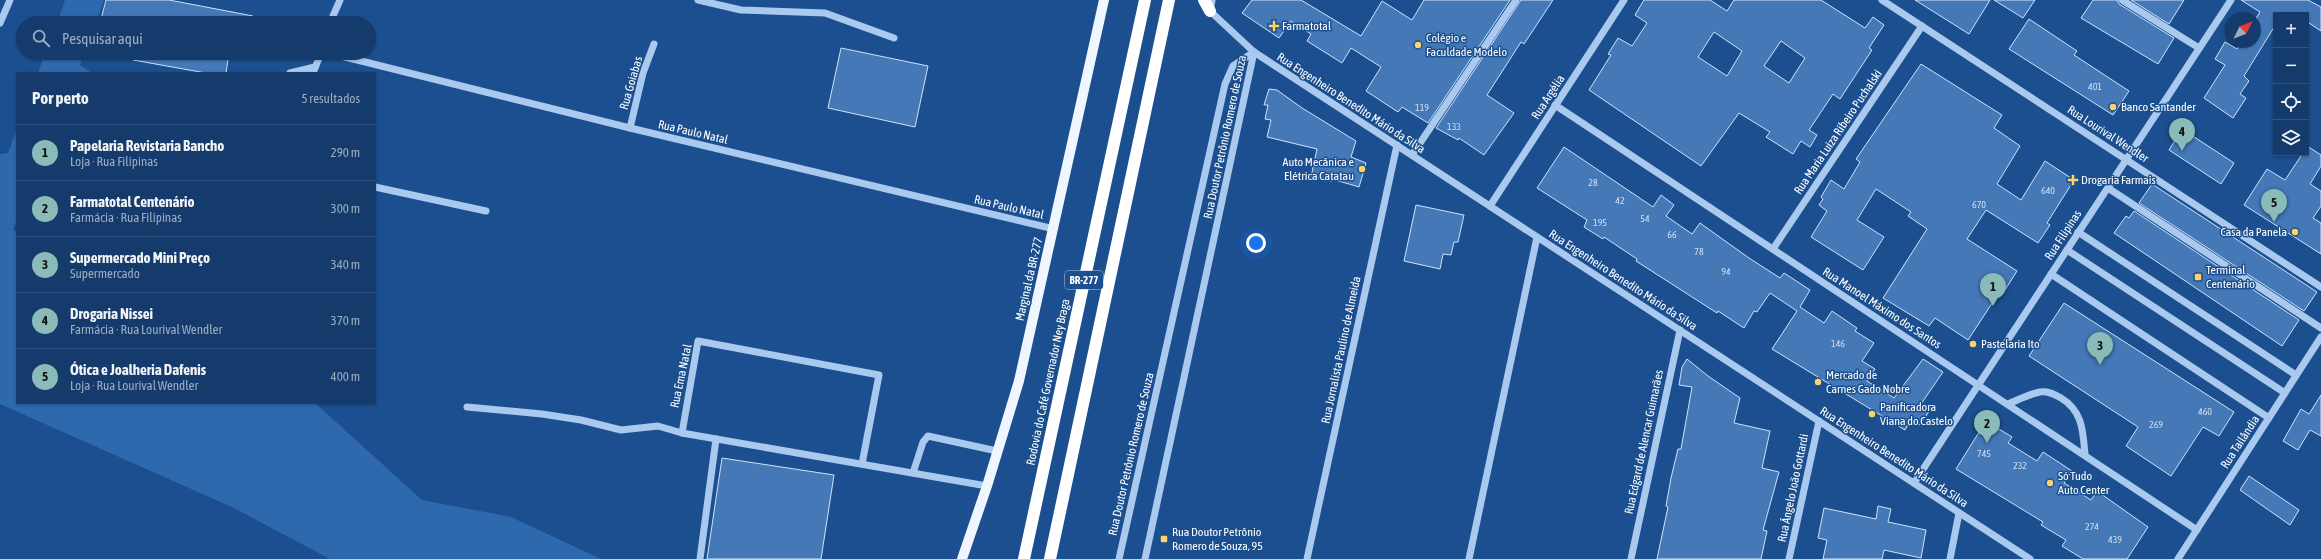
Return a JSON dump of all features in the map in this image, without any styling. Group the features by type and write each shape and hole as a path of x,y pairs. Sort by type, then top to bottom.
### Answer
{"highway":[{"name":"Rodovia do Café Governador Ney Braga","path":"1024,559 1144,0"},
{"name":"BR-277","path":"1050,559 1169,0"},
{"path":"1204,0 1211,6"}],"main road":[{"name":"Marginal da BR-277","path":"962,559 987,486 1019,381 1104,0"}],"street":[{"path":"0,23 10,0"},
{"path":"333,16 340,0"},
{"path":"698,0 741,10 825,13 894,38"},
{"path":"1412,155 1516,0"},
{"name":"Rua Argélia","path":"1490,206 1624,0"},
{"name":"Rua Lourival Wendler","path":"1882,0 2321,287"},
{"path":"2122,0 2199,48"},
{"name":"Rua Filipinas","path":"1914,483 2231,0"},
{"name":"Rua Engenheiro Benedito Mário da Silva","path":"1211,6 1254,52 2030,559"},
{"name":"Rua Maria Luiza Ribeiro Puchalski","path":"1773,249 1922,26"},
{"name":"Rua Goiabas","path":"630,128 643,73 654,44"},
{"name":"Rua Doutor Petrônio Romero de Souza","path":"1119,559 1225,84 1233,66 1254,52"},
{"name":"Rua Doutor Petrônio Romero de Souza","path":"1145,559 1254,52"},
{"path":"298,72 314,70 318,60"},
{"name":"Rua Paulo Natal","path":"357,60 630,128 1054,229"},
{"name":"Rua Manoel Máximo dos Santos","path":"1555,105 2197,530"},
{"name":"Rua Jornalista Paulino de Almeida","path":"1308,559 1397,145"},
{"path":"376,187 486,211"},
{"path":"2108,188 2321,328"},
{"path":"2078,232 2296,375"},
{"path":"1468,559 1537,237"},
{"path":"2067,250 2285,393"},
{"path":"2051,274 2269,418"},
{"name":"Rua Edgard de Alencar Guimarães","path":"1630,559 1680,330"},
{"name":"Rua Tailândia","path":"2178,559 2321,337"},
{"name":"Rua Ema Natal","path":"682,433 698,341 879,375 862,464"},
{"path":"2008,404 2042,392 2053,393 2070,403 2078,415 2082,426 2084,455"},
{"path":"467,407 542,414 581,420 621,430 658,426 682,433 987,486"},
{"name":"Rua Ângelo João Gottardi","path":"1789,559 1819,421"},
{"path":"913,473 923,442 928,436 997,451"},
{"path":"700,559 716,439"},
{"path":"1950,559 1960,513"}],"shaded area":[{"path":"65,0 104,0 98,16 59,16"},
{"path":"43,60 82,60 80,65 90,72 38,72"},
{"path":"16,131 16,223 13,230 16,232 16,404 316,404 422,500 511,517 601,559 330,559 234,508 0,404 0,154 8,153"}],"building":[{"path":"106,0 169,0 253,16 102,16"},
{"path":"1252,0 1301,0 1361,36 1382,1 1412,20 1424,0 1510,0 1428,123 1402,107 1398,112 1366,91 1381,67 1351,48 1342,63 1307,41 1311,34 1291,21 1279,38 1242,13"},
{"path":"1521,0 1553,0 1524,44 1521,42 1487,95 1514,113 1484,155 1459,138 1458,140 1436,128"},
{"path":"1644,0 1710,0 1727,11 1734,0 1821,0 1865,28 1873,17 1884,25 1869,48 1872,50 1840,99 1833,94 1809,130 1817,135 1810,147 1801,141 1793,154 1766,137 1770,132 1739,113 1701,166 1589,90 1611,55 1608,54 1618,38 1632,46 1647,23 1635,15","holes":["1714,32 1742,51 1727,76 1698,57","1781,41 1805,58 1789,83 1764,66"]},
{"path":"1915,0 1990,0 1969,34"},
{"path":"1994,0 2035,0 2023,18"},
{"path":"2093,0 2117,0 2119,4 2174,38 2158,64 2081,18"},
{"path":"2131,0 2184,0 2169,24"},
{"path":"2241,0 2308,0 2321,7 2321,31 2309,23 2309,12 2273,12 2273,29 2244,76 2249,81 2240,94 2246,98 2233,118 2204,98 2225,65 2215,59 2225,42 2225,48 2261,48 2260,12"},
{"path":"2029,19 2077,51 2074,55 2129,91 2113,115 2009,49"},
{"path":"841,48 928,66 915,127 828,108"},
{"path":"133,60 228,60 226,72 200,72"},
{"path":"1921,64 2002,115 1994,128 2020,146 1997,184 2021,200 2045,161 2074,180 2047,223 2050,225 2038,243 1986,210 1967,239 2017,271 2005,290 2002,288 1968,340 1935,318 1929,326 1883,298 1927,229 1908,216 1911,212 1876,189 1857,220 1884,237 1863,270 1811,237 1827,211 1819,205 1823,199 1821,197 1831,180 1844,189 1860,162 1856,159"},
{"path":"1269,89 1277,90 1302,108 1356,141 1351,157 1366,163 1359,187 1332,179 1332,181 1311,177 1317,149 1267,137 1271,120 1265,119 1268,105 1264,105"},
{"path":"2182,129 2234,163 2221,184 2169,150"},
{"path":"1564,147 1653,207 1661,195 1674,205 1666,216 1692,234 1700,223 1780,278 1784,273 1810,290 1800,307 1824,323 1832,311 1857,328 1855,331 1874,343 1862,361 1875,369 1867,381 1894,398 1923,359 1943,372 1921,404 1930,410 1920,425 1911,419 1905,430 1772,349 1797,311 1770,293 1757,312 1754,311 1744,328 1718,311 1717,313 1636,261 1637,259 1604,237 1603,239 1584,227 1587,220 1537,188"},
{"path":"2309,147 2321,155 2321,166 2310,184 2321,191 2321,206 2313,218 2321,223 2321,254 2244,205 2267,169 2285,180 2301,156 2309,156"},
{"name":"Terminal Centenário","path":"2152,184 2317,292 2304,311 2139,203"},
{"path":"1416,205 1464,215 1458,242 1454,242 1451,255 1443,254 1440,269 1404,261"},
{"name":"Terminal Centenário","path":"2134,211 2299,320 2282,346 2114,233 2126,216 2129,218"},
{"path":"2064,303 2234,412 2219,436 2203,427 2171,476 2126,446 2138,427 2029,356"},
{"path":"1687,359 1708,376 1740,398 1734,423 1770,431 1762,468 1779,472 1763,530 1767,531 1761,559 1657,559 1668,507 1666,506 1671,478 1678,449 1681,449 1692,387 1679,385 1682,367"},
{"path":"2321,395 2321,436 2310,430 2298,450 2283,441 2301,409 2309,414"},
{"path":"1986,421 2012,437 2008,443 2037,461 2043,452 2072,471 2064,483 2091,500 2097,491 2148,527 2127,559 2083,559 2062,546 2066,540 2041,525 2043,522 1956,469"},
{"path":"722,458 834,475 821,559 707,559"},
{"path":"2249,476 2299,510 2290,525 2240,490"},
{"path":"1878,506 1891,509 1888,522 1926,530 1921,558 1884,550 1882,559 1823,559 1827,540 1818,538 1824,508 1876,519"}],"place":[{"name":"Farmatotal","path":"1274,26"},
{"name":"Colégio e Faculdade Modelo","path":"1418,45"},
{"name":"Banco Santander","path":"2113,107"},
{"name":"Drogaria Nissei","path":"2182,151"},
{"name":"Auto Mecânica e Elétrica Catatau","path":"1362,169"},
{"name":"Drogaria Farmais","path":"2073,180"},
{"name":"Ótica e Joalheria Dafenis","path":"2274,222"},
{"name":"Casa da Panela","path":"2295,232"},
{"name":"Terminal Centenário","path":"2198,277"},
{"name":"Papelaria Revistaria Bancho","path":"1993,306"},
{"name":"Pastelaria Ito","path":"1973,344"},
{"name":"Supermercado Mini Preço","path":"2100,365"},
{"name":"Mercado de Carnes Gado Nobre","path":"1818,382"},
{"name":"Panificadora Viana do Castelo","path":"1872,414"},
{"name":"Farmatotal Centenário","path":"1987,443"},
{"name":"Só Tudo Auto Center","path":"2050,483"},
{"name":"Rua Doutor Petrônio Romero de Souza, 95","path":"1164,539"}]}
